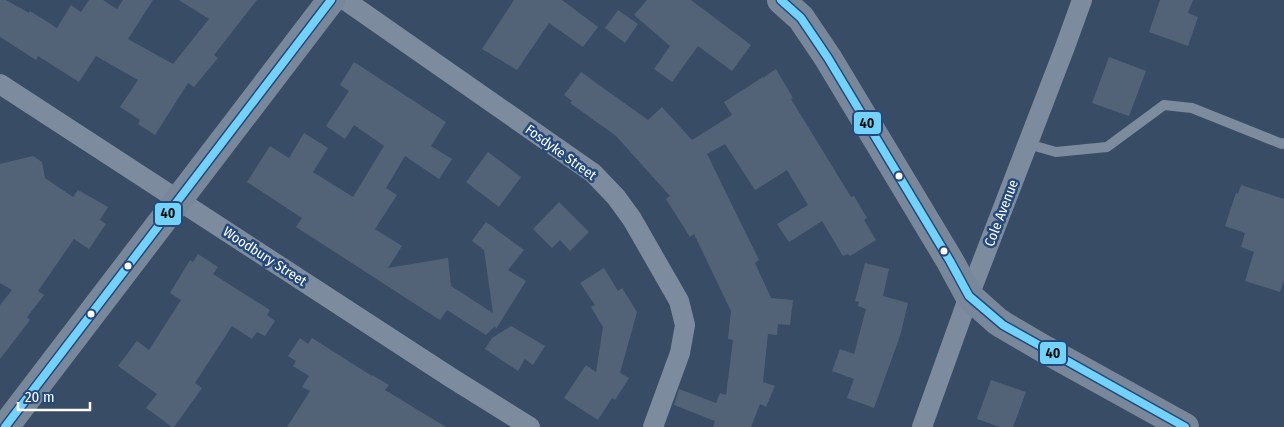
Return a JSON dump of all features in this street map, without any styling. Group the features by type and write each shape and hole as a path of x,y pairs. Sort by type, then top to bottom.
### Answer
{"street":[{"path":"6,419 179,200 331,0"},
{"name":"Fosdyke Street","path":"345,0 593,172 616,197 632,219 679,300 685,325 680,353 653,427"},
{"path":"781,0 801,18 828,58 940,244 969,296 997,321 1044,350 1185,427"},
{"name":"Cole Avenue","path":"922,427 969,296 1082,0"},
{"name":"Woodbury Street","path":"0,84 530,427"}],"lane":[{"path":"1028,144 1056,152 1107,147 1164,105 1192,108 1282,144 1284,142"}],"building":[{"path":"0,0 6,0 29,13 30,11 57,28 71,5 81,12 89,0 103,0 117,9 123,0 153,0 128,39 173,64 209,19 179,0 257,0 214,55 218,58 194,87 188,83 155,135 138,124 140,120 120,107 138,80 96,56 79,82 38,56 36,60 0,37"},
{"path":"514,0 562,0 598,27 583,47 549,23 517,70 482,49"},
{"path":"647,0 691,0 751,45 732,71 698,46 672,82 654,69 670,46 634,15"},
{"path":"1160,0 1193,0 1188,13 1198,17 1188,46 1149,32"},
{"path":"618,10 638,24 625,43 605,28"},
{"path":"1109,57 1146,71 1129,116 1092,103"},
{"path":"354,62 446,122 431,146 452,159 439,179 405,156 386,188 397,195 375,229 402,246 388,268 448,258 451,286 493,313 484,250 472,241 486,222 524,250 508,270 526,281 496,329 495,326 486,335 447,310 440,320 296,227 302,218 247,182 270,146 289,158 304,133 328,148 313,172 353,197 384,146 354,125 345,139 326,126 349,91 340,85"},
{"path":"776,69 793,98 791,99 851,197 854,196 867,218 864,220 876,240 850,256 848,254 843,256 822,221 789,242 777,224 808,205 787,170 755,190 725,144 707,154 759,260 755,263 771,298 793,300 790,325 778,324 777,335 768,334 763,382 775,386 766,407 760,404 751,427 713,427 715,421 674,405 679,389 716,403 720,393 726,395 733,340 728,339 731,311 694,234 690,237 666,199 670,196 616,136 570,103 572,101 564,95 581,72 648,120 662,107 692,140 732,115 724,102"},
{"path":"488,152 521,177 499,207 466,182"},
{"path":"33,156 42,162 45,178 73,197 78,190 108,207 100,220 106,224 89,249 74,239 38,291 44,295 27,317 30,320 0,359 0,305 12,290 0,283 0,164"},
{"path":"1241,185 1284,199 1284,280 1280,292 1245,281 1254,252 1241,247 1245,233 1225,226 1236,193 1238,194"},
{"path":"559,202 589,232 570,251 560,240 552,248 533,229"},
{"path":"198,254 218,267 213,274 270,310 267,315 275,321 265,336 257,332 252,339 232,326 195,383 202,388 174,427 172,427 146,408 157,394 118,366 137,341 149,350 181,300 170,293 190,260 193,262"},
{"path":"865,263 889,269 883,296 908,303 900,336 874,408 847,398 854,379 832,371 840,349 854,354 866,309 858,306 859,302 855,301"},
{"path":"604,268 618,291 622,288 637,312 620,373 629,378 615,400 612,398 598,420 564,398 586,365 596,372 603,327 591,307 595,305 580,283"},
{"path":"511,326 545,346 533,365 525,359 518,371 485,349 492,338"},
{"path":"300,338 308,344 312,338 389,385 385,390 446,427 287,427 310,391 302,387 309,376 293,366 296,361 288,356"},
{"path":"991,380 1026,392 1013,427 1000,427 977,419"}],"transit line":[{"name":"40","path":"5,427 331,0"},
{"name":"40","path":"781,0 801,18 828,58 969,296 1003,325 1185,427"}]}
